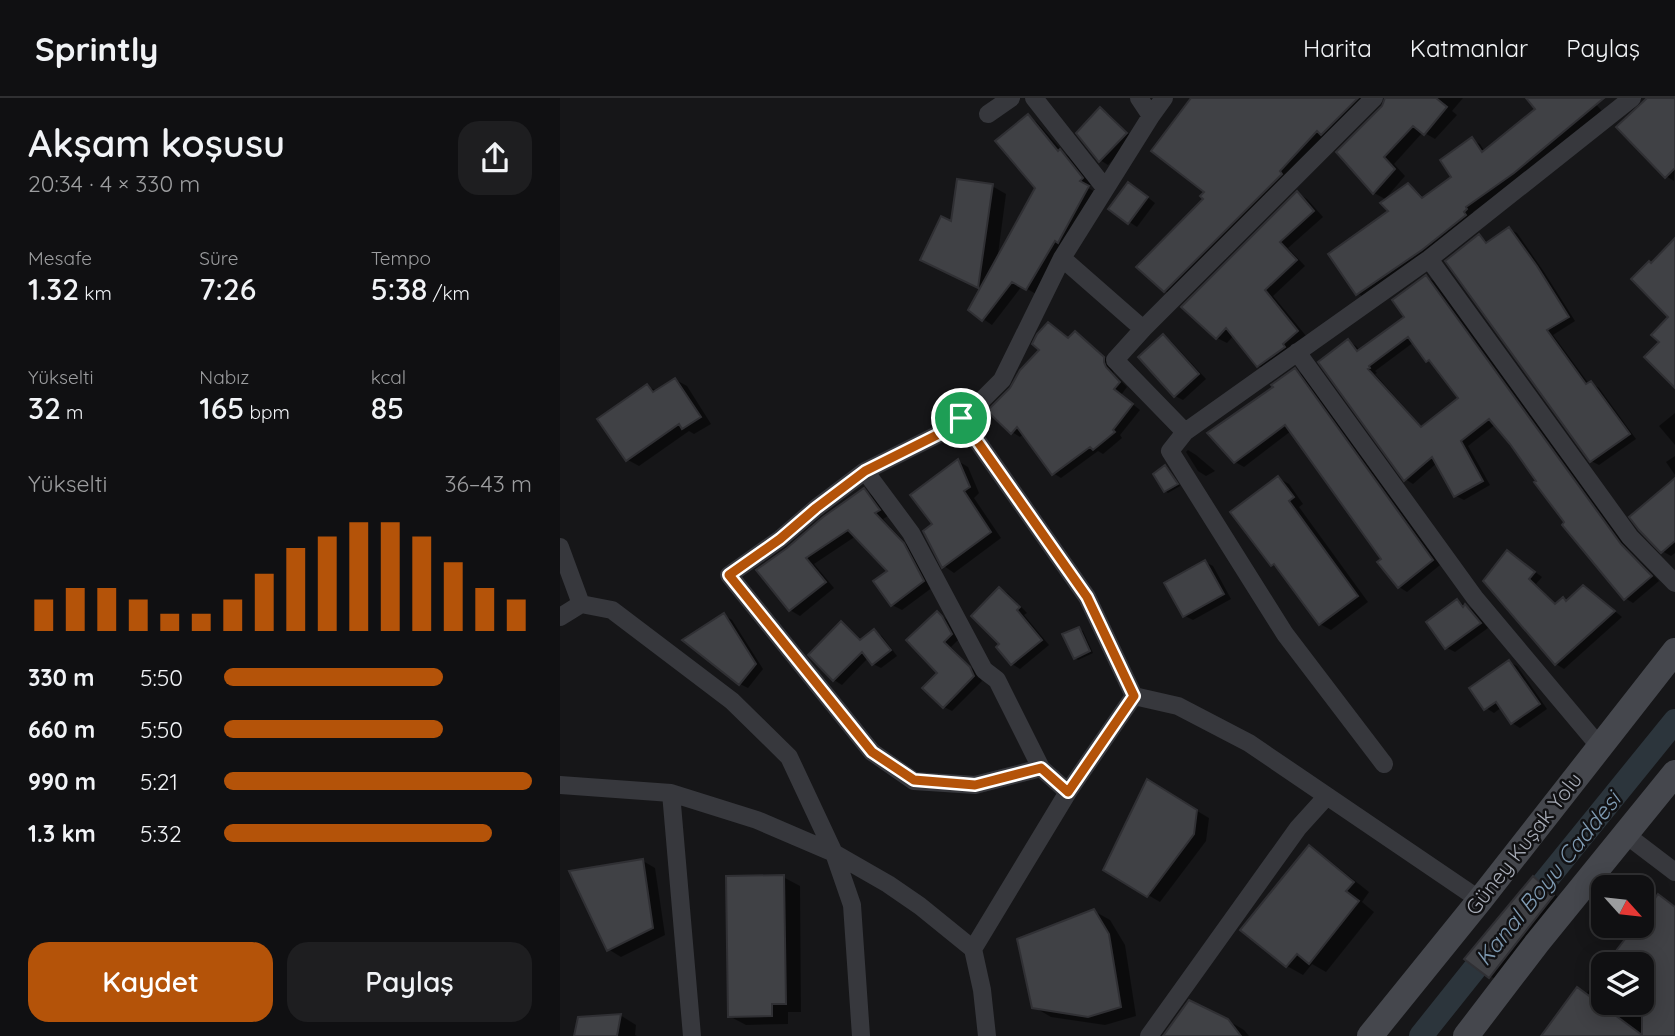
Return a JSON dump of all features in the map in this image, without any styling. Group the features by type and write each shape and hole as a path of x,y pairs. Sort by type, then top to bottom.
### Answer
{"main road":[{"name":"Güney Kuşak Yolu","path":"1370,1036 1675,650"},
{"path":"1466,1036 1537,943 1675,773"}],"street":[{"path":"988,114 1012,98"},
{"path":"1034,98 1105,188"},
{"path":"1139,98 1151,116"},
{"path":"1041,768 975,785 914,780 872,752 729,575 780,539 865,471 943,432 1002,380 1062,258 1164,98"},
{"path":"1185,432 1115,360 1374,98"},
{"path":"1384,764 1285,634 1170,452 1185,432 1429,258 1632,98"},
{"path":"1062,258 1143,329"},
{"path":"1429,258 1630,537 1675,583"},
{"path":"1297,352 1475,598 1600,747"},
{"path":"961,418 1087,597 1134,696"},
{"path":"865,471 911,533 984,670 997,681 1041,768 1068,792"},
{"path":"560,547 581,604"},
{"path":"560,617 581,604 612,610 732,701 789,757 834,853 852,905 861,1036"},
{"path":"973,949 1068,792 1134,696"},
{"path":"1134,696 1178,706 1249,743 1480,900"},
{"path":"560,785 671,793 757,820 834,853 888,884 973,949 982,990 987,1036"},
{"path":"671,793 692,1036"},
{"path":"1149,1036 1298,828 1327,796"},
{"path":"1625,834 1675,872"}],"building":[{"path":"1191,98 1358,98 1321,135 1317,131 1280,171 1282,174 1164,292 1136,267 1203,199 1200,196 1204,192 1151,151"},
{"path":"1385,98 1436,98 1447,107 1424,135 1413,126 1384,157 1395,169 1373,194 1336,152 1382,106"},
{"path":"1526,98 1604,98 1514,173 1466,207 1466,215 1422,250 1356,295 1328,254 1388,211 1380,203 1408,183 1422,198 1451,177 1440,160 1472,137 1482,152 1535,109"},
{"path":"1647,98 1675,98 1675,168 1665,178 1616,127"},
{"path":"1100,107 1127,133 1099,162 1076,133"},
{"path":"1028,114 1083,178 1080,181 1089,186 1058,243 1055,241 1026,290 1012,282 982,321 968,310 1035,188 995,141"},
{"path":"957,179 993,184 978,288 920,260 941,216 951,221"},
{"path":"1128,182 1148,197 1128,224 1108,209"},
{"path":"1297,191 1314,211 1280,242 1297,260 1265,290 1298,331 1283,344 1285,347 1257,367 1226,328 1216,339 1181,307"},
{"path":"1509,227 1569,317 1547,330 1586,384 1591,381 1630,434 1590,462 1445,261 1479,234 1486,243"},
{"path":"1675,238 1675,388 1644,357 1659,342 1651,335 1668,317 1631,279"},
{"path":"1426,275 1621,544 1652,576 1624,600 1562,525 1564,522 1534,482 1536,481 1489,419 1461,441 1483,481 1454,497 1432,457 1404,481 1318,362 1348,339 1357,351 1404,317 1392,300","holes":["1408,337 1426,362 1429,360 1458,398 1421,427 1368,369"]},
{"path":"1048,322 1068,338 1075,331 1104,357 1106,367 1120,382 1114,389 1133,404 1113,430 1115,432 1093,450 1090,447 1052,475 1017,427 1011,434 987,411 1010,388 1020,370 1039,350 1032,344"},
{"path":"1163,334 1199,374 1174,397 1138,357"},
{"path":"1295,368 1433,560 1398,588 1377,562 1381,559 1285,425 1234,463 1207,433 1273,387 1271,385"},
{"path":"675,378 701,417 682,429 679,424 626,461 597,419 647,384 653,392"},
{"path":"958,459 970,487 964,491 991,532 942,568 923,531 932,524 910,495"},
{"path":"1165,465 1178,484 1164,492 1153,474"},
{"path":"1278,476 1294,497 1289,501 1358,596 1319,625 1274,564 1271,566 1230,512"},
{"path":"1675,478 1675,541 1661,553 1629,517"},
{"path":"864,488 880,510 875,513 904,543 924,581 891,606 873,581 887,571 848,530 806,558 826,582 789,611 756,570"},
{"path":"1507,550 1535,572 1529,579 1555,604 1563,597 1566,601 1583,585 1615,611 1555,665 1483,581"},
{"path":"1205,560 1224,594 1183,617 1164,583"},
{"path":"999,587 1020,607 1017,610 1042,640 1011,665 996,647 999,644 971,616"},
{"path":"1457,599 1463,607 1465,604 1481,623 1445,649 1426,622"},
{"path":"937,611 952,634 944,642 970,667 974,676 943,708 922,688 937,673 906,640"},
{"path":"724,613 756,664 739,685 682,640"},
{"path":"841,621 860,640 874,629 891,650 872,665 862,652 833,681 808,655"},
{"path":"1079,627 1090,651 1074,659 1062,634"},
{"path":"1509,660 1540,704 1511,724 1496,702 1484,710 1469,688"},
{"path":"1147,779 1197,810 1194,834 1147,897 1103,870"},
{"path":"1309,845 1354,882 1346,891 1359,901 1309,964 1297,954 1286,967 1240,930"},
{"path":"643,859 653,928 607,951 569,871"},
{"path":"784,875 786,1004 772,1004 772,1016 728,1017 726,876"},
{"path":"1533,876 1554,895 1489,978 1464,959"},
{"path":"1658,894 1675,907 1675,1036 1541,1036 1577,987 1591,997 1591,1015 1615,1015 1642,1035 1642,1015 1654,1015 1654,952 1615,952 1626,938 1654,938 1654,900"},
{"path":"1094,909 1109,934 1121,1007 1088,1017 1032,1008 1017,939"},
{"path":"1189,1000 1228,1019 1241,1036 1163,1036"},
{"path":"621,1014 617,1036 574,1036 578,1017"}],"waterway":[{"name":"Kanal Boyu Caddesi","path":"1521,911 1675,721"},
{"name":"Kanal Boyu Caddesi","path":"1421,1036 1496,942"}],"route":[{"path":"961,418 1087,597 1134,696 1068,792 1041,768 975,785 914,780 872,752 729,575 780,539 865,471 943,432 961,418"}]}
